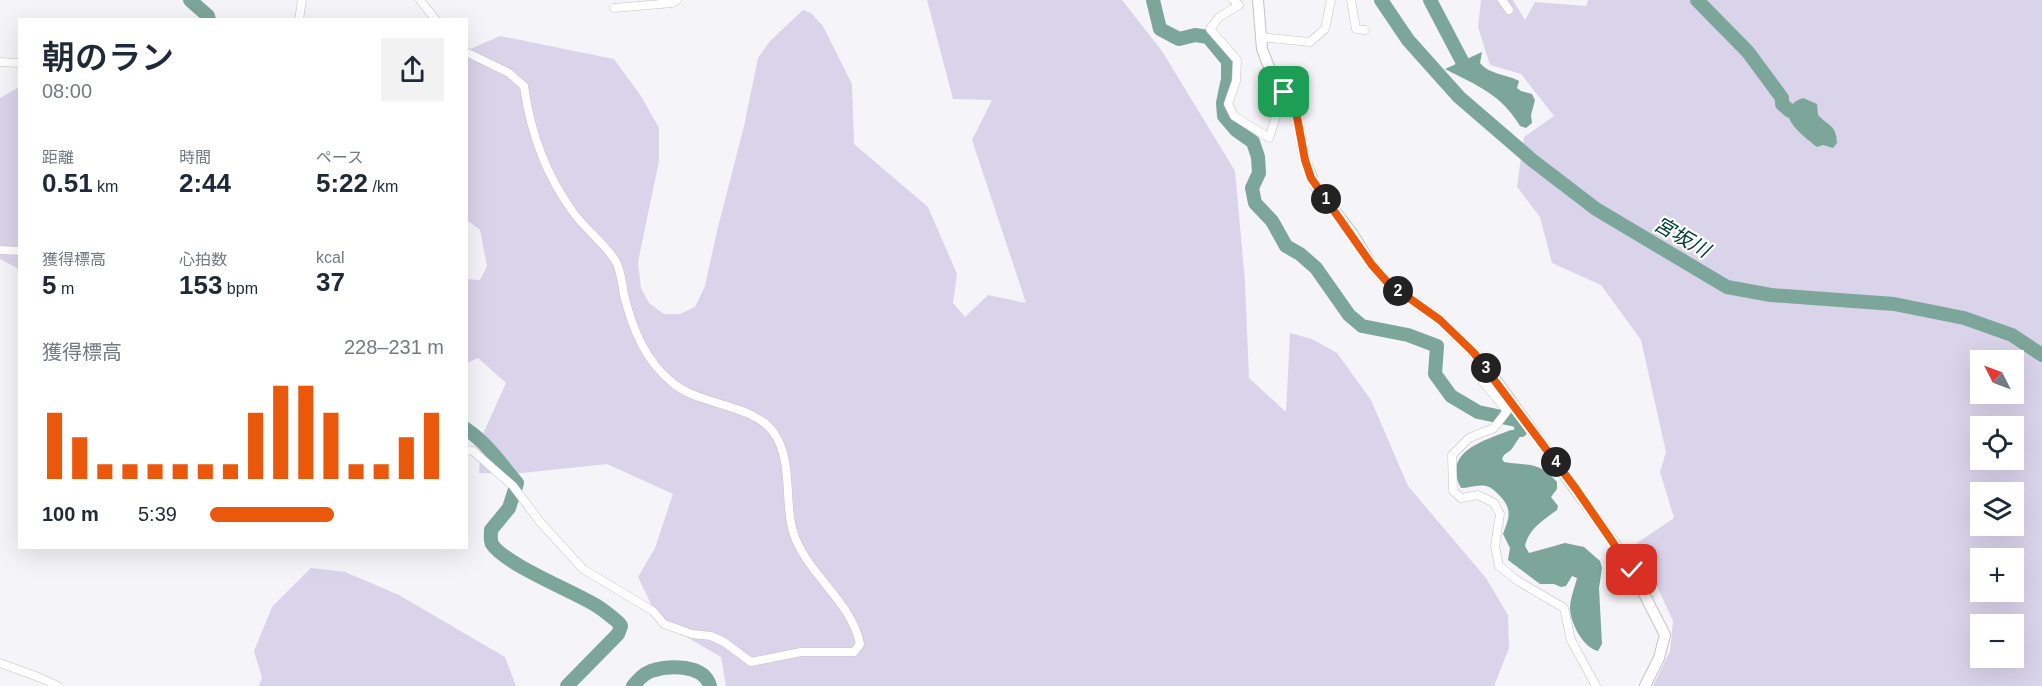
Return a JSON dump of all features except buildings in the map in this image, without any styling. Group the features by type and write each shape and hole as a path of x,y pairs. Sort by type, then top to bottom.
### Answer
{"street":[{"path":"299,18 302,0"},
{"path":"420,0 434,18"},
{"path":"614,8 672,3 677,0"},
{"path":"1233,0 1239,5 1219,17 1209,29 1237,60 1236,81 1227,104 1234,116 1269,138 1284,92"},
{"path":"1258,0 1262,49 1273,77 1292,104 1297,117 1305,160 1311,178 1372,265 1388,283 1440,320 1474,353 1576,489 1637,579 1665,635 1659,658 1645,686"},
{"path":"1261,37 1310,42 1325,29 1330,0"},
{"path":"1351,0 1356,29 1365,30"},
{"path":"1502,0 1509,10"},
{"path":"468,53 509,73 524,86 528,116 542,154 572,211 616,261 639,342 653,364 684,392 756,416 774,433 782,452 791,521 796,539 843,609 858,634 860,644 854,652 801,652 751,662 724,642 711,636 692,634 664,624 653,611 583,569 541,523 513,486 473,452 468,451"},
{"path":"0,62 18,63"},
{"path":"0,250 18,251"},
{"path":"1474,353 1483,382 1507,411 1494,428 1469,438 1452,455 1453,491 1461,498 1478,495 1494,502 1500,514 1495,546 1499,566 1518,581 1564,608 1571,640 1596,686"},
{"path":"0,663 58,686"}],"shaded area":[{"path":"927,0 1122,0 1162,51 1235,171 1245,282 1249,378 1286,412 1290,333 1312,339 1337,353 1371,400 1408,486 1486,578 1508,615 1509,648 1494,686 726,686 721,657 659,621 638,577 655,548 673,494 607,464 513,474 479,473 482,436 506,383 478,358 468,363 468,279 480,280 487,266 480,230 468,221 468,50 500,36 614,59 641,96 659,128 659,161 638,262 641,288 649,303 664,314 680,314 695,307 705,286 758,58 770,41 803,10 811,13 823,26 852,84 854,144 928,207 957,274 953,303 965,317 988,295 1026,303 972,140 992,100 953,99"},
{"path":"1481,0 1513,0 1525,20 1535,2 1586,6 1588,0 2042,0 2042,686 1653,686 1670,651 1673,621 1637,543 1674,518 1660,472 1666,452 1641,340 1601,285 1552,263 1540,217 1517,187 1524,137 1554,116 1521,74 1490,65 1478,27"},
{"path":"1482,52 1480,63 1484,67 1519,81 1517,88 1532,94 1535,100 1531,115 1532,123 1526,128 1520,126 1513,115 1496,98 1445,69"},
{"path":"18,88 18,268 0,259 0,98"},
{"path":"1803,98 1817,104 1818,115 1833,129 1837,143 1833,148 1823,145 1817,147 1792,123 1789,109 1793,103"},
{"path":"1511,430 1523,432 1511,450 1504,455 1502,459 1504,462 1539,467 1557,482 1557,489 1551,497 1558,506 1557,510 1537,526 1530,535 1525,546 1529,553 1565,543 1584,547 1600,561 1602,568 1599,588 1602,644 1598,651 1587,645 1578,634 1572,620 1570,604 1577,578 1572,576 1566,586 1561,587 1554,584 1540,584 1508,560 1510,548 1503,534 1509,514 1504,501 1493,489 1486,486 1461,488 1456,475 1461,456 1479,443"},
{"path":"311,568 345,572 399,595 505,657 516,686 259,686 262,678 254,651 272,607"}],"waterway":[{"path":"190,0 208,18"},
{"path":"1153,0 1160,29 1179,39 1195,35 1208,37 1228,61 1228,79 1223,103 1224,116 1236,130 1253,142 1258,157 1259,173 1252,188 1255,203 1272,221 1286,246 1300,254 1316,268 1349,315 1362,326 1408,335 1437,346 1435,374 1451,396 1478,412 1516,420 1523,425 1521,430"},
{"name":"宮坂川","path":"1381,0 1408,40 1459,97 1532,160 1596,209 1727,287 1771,295 1894,304 1964,318 2012,335 2042,355"},
{"path":"1430,0 1462,61"},
{"path":"1697,0 1748,52 1782,98 1782,104 1790,111"},
{"path":"468,430 488,448 517,483 509,508 491,530 492,544 499,552 525,569 597,606 621,626 618,634 567,686"},
{"path":"633,686 643,675 651,671 676,667 701,674 710,686"}],"route":[{"path":"1284,92 1297,117 1305,160 1311,178 1352,233 1372,265 1388,283 1440,320 1474,353 1576,489 1632,570"}]}
